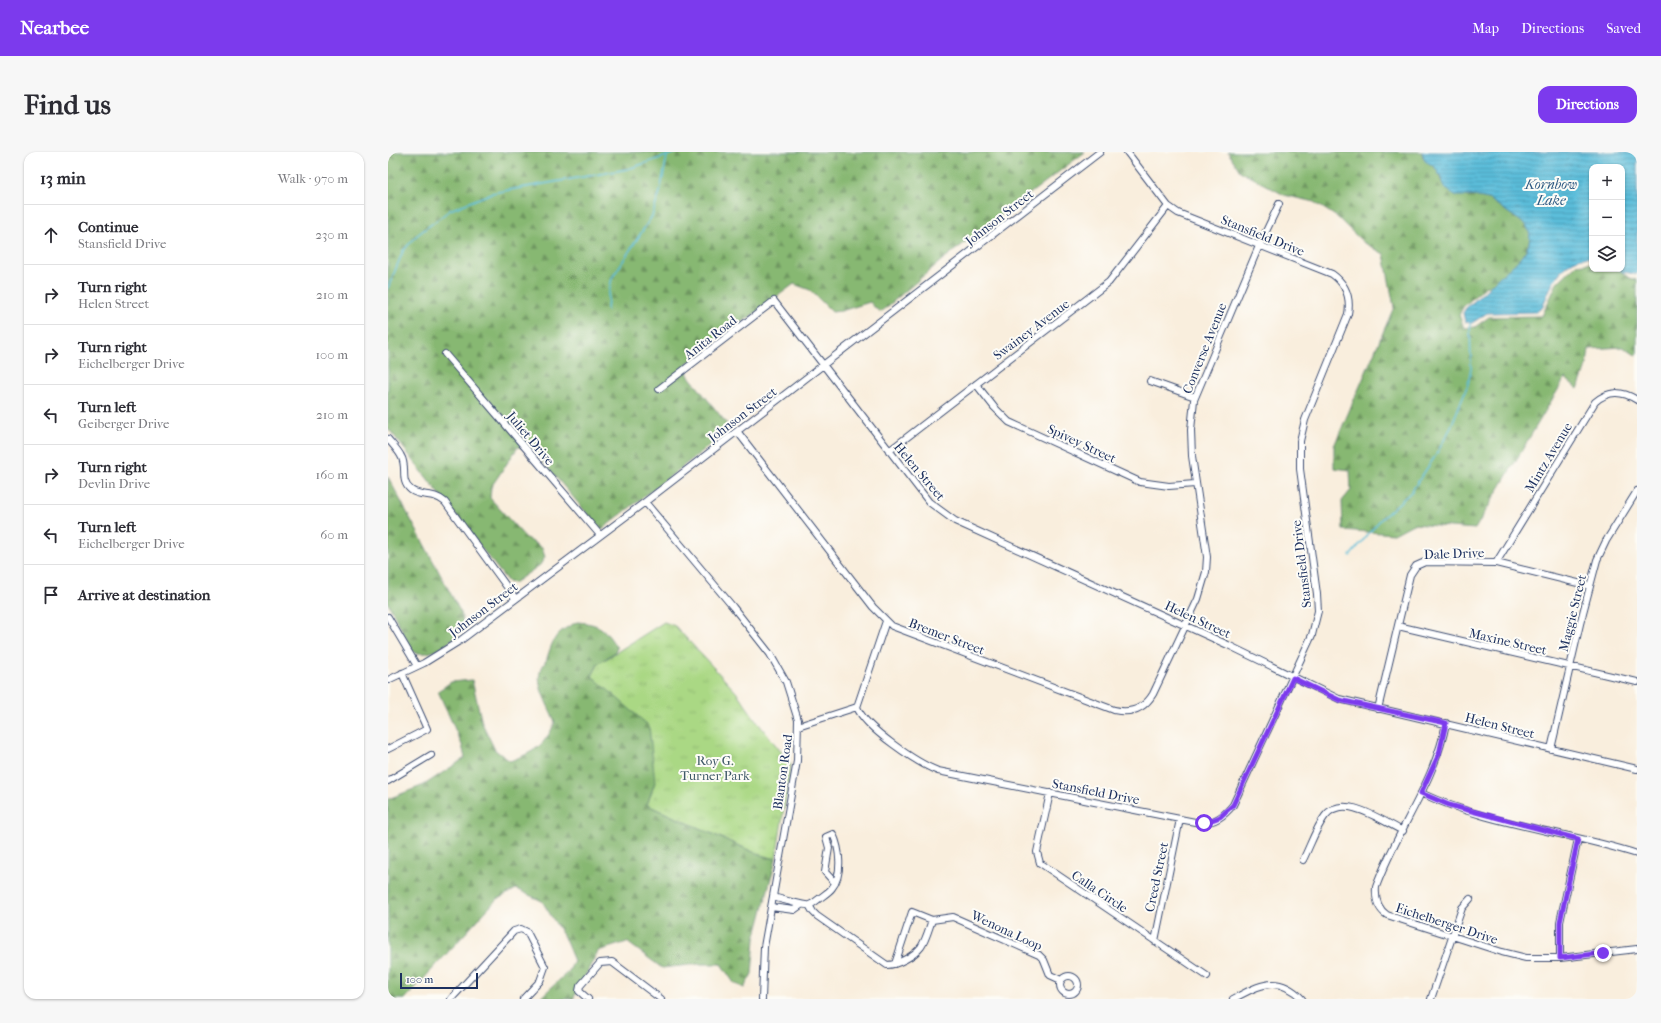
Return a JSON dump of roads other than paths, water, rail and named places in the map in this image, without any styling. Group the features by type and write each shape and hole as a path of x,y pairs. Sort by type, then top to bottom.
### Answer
{"street":[{"name":"Johnson Street","path":"388,680 417,666 461,640 515,598 645,502 1100,152"},
{"name":"Stansfield Drive","path":"857,707 863,718 909,757 928,767 1180,819 1211,822 1228,810 1293,678 1312,635 1318,611 1300,469 1300,441 1305,420 1348,314 1350,304 1348,294 1343,284 1332,274 1178,213 1168,206 1126,152"},
{"name":"Converse Avenue","path":"1185,625 1201,592 1206,572 1207,557 1195,484 1191,437 1196,397 1259,246 1279,204"},
{"name":"Swainey Avenue","path":"889,451 1109,282 1168,206"},
{"name":"Helen Street","path":"774,301 929,502 950,518 1185,625 1339,700 1446,723 1637,769"},
{"name":"Anita Road","path":"659,389 774,301"},
{"name":"Juliet Drive","path":"445,354 600,535"},
{"path":"1150,381 1196,397"},
{"name":"Spivey Street","path":"976,384 994,407 1009,422 1140,482 1169,486 1195,484"},
{"name":"Mintz Avenue","path":"1496,563 1595,402 1603,395 1614,392 1624,393 1637,400"},
{"name":"Bremer Street","path":"737,431 873,607 886,621 898,629 1121,712 1138,709 1149,700 1185,625"},
{"path":"388,439 401,456 404,466 403,477 407,485 416,493 438,496 445,502 515,598"},
{"name":"Maggie Street","path":"1551,749 1597,560 1603,547 1637,491"},
{"name":"Blanton Road","path":"645,502 751,629 770,654 786,682 798,726 797,761 764,947 762,999"},
{"name":"Dale Drive","path":"1378,709 1410,575 1419,564 1425,562 1496,563 1590,586"},
{"path":"388,617 417,666"},
{"path":"798,726 857,707 886,621"},
{"name":"Maxine Street","path":"1398,626 1637,682"},
{"path":"388,749 427,729 402,673"},
{"name":"Eichelberger Drive","path":"1446,723 1439,754 1376,887 1378,904 1387,915 1512,956 1537,959 1560,958 1637,949"},
{"path":"388,781 430,755"},
{"name":"Calla Circle","path":"1050,793 1037,852 1040,862 1207,976"},
{"path":"1421,793 1449,805 1637,854"},
{"path":"1303,860 1323,818 1331,810 1340,806 1354,808 1403,831"},
{"name":"Creed Street","path":"1155,941 1180,819"},
{"path":"773,898 796,902 801,905 809,905 831,890 835,883 838,870 839,846 833,834 826,837 829,848 824,872 835,883"},
{"path":"1560,958 1560,922 1578,839"},
{"path":"1431,999 1462,908 1470,899"},
{"path":"771,907 794,910 801,905"},
{"path":"809,905 817,916 880,962 887,965 895,964 921,947 932,920 912,912 895,964"},
{"name":"Wenona Loop","path":"932,920 953,917 1039,954 1044,960 1050,975 1061,980"},
{"path":"451,999 514,931 521,929 527,932 541,958 544,968 540,981 522,999"},
{"path":"588,999 579,991 580,986 600,963 612,962 661,999"},
{"path":"1233,999 1258,986 1272,984 1286,987 1302,999"}],"water":[{"name":"Kornbow Lake","path":"1422,152 1637,152 1637,274 1623,272 1625,272 1625,164 1589,164 1589,258 1582,258 1566,266 1554,281 1543,307 1536,312 1487,313 1472,323 1465,322 1463,313 1466,308 1517,262 1530,241 1529,233 1526,225 1489,199 1474,196 1457,196 1446,189 1434,166 1425,161"}],"waterway":[{"path":"388,288 403,251 416,236 450,210 492,193 628,169 678,152"},
{"path":"607,310 612,278 652,216 660,192 667,156"},
{"path":"1350,556 1380,520 1411,492 1436,455 1450,429 1468,384 1471,368 1470,323"}],"park label":[{"name":"Roy G. Turner Park","path":"715,768"}]}
